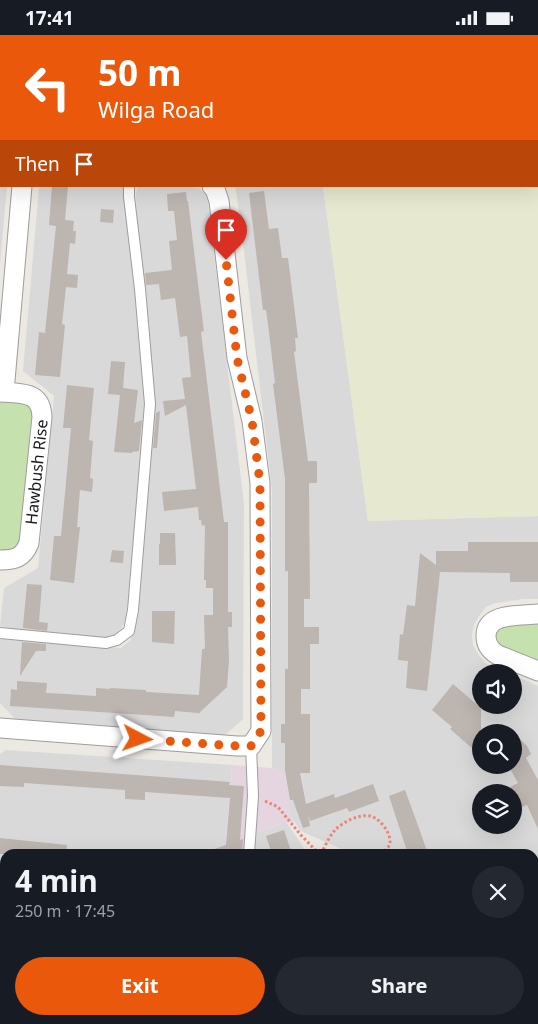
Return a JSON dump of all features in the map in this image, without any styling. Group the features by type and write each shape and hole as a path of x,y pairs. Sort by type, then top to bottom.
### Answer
{"street":[{"name":"Hawbush Rise","path":"0,560 16,559 23,555 29,543 42,417 42,408 34,398 29,395 2,392 22,187"},
{"path":"0,728 237,746 251,746 261,731 260,483 252,421 237,358 219,201 213,187"},
{"path":"538,615 495,619 489,624 486,633 488,646 492,652 538,671"}],"lane":[{"path":"0,633 106,643 117,640 130,631 134,610 150,404 129,187"},
{"path":"249,849 253,796 251,746"}],"path":[{"path":"253,796 278,807 315,849"},
{"path":"323,849 336,829 360,816 370,816 382,823 388,833 390,842 386,849"}],"shaded area":[{"path":"0,187 7,187 0,264"},
{"path":"125,187 147,400 126,620 118,632 105,638 16,630 0,626 4,588 38,568 54,396 23,371 39,188"},
{"path":"138,187 190,187 198,188 207,195 244,504 243,719 225,735 16,720 0,703 0,640 121,648 131,640 155,398 137,227 136,193"},
{"path":"235,187 323,187 368,521 538,516 538,599 496,603 486,607 474,625 473,645 478,654 488,664 472,664 472,714 522,714 522,679 538,686 538,849 342,849 300,830 290,815 288,801 306,797 288,775 272,768 272,490"},
{"path":"6,750 232,765 225,849 0,849 0,754"},
{"path":"232,765 272,768 288,775 301,773 306,797 289,802 290,815 294,821 255,833 256,849 225,849"},
{"path":"287,823 305,849 256,849 255,833"}],"green space":[{"path":"323,187 538,187 538,516 368,521"},
{"path":"0,398 22,401 28,406 34,417 21,540 15,549 0,552"},
{"path":"538,619 538,665 499,650 492,632 495,627"}],"building":[{"path":"52,187 68,187 65,220 74,221 73,231 76,231 75,244 70,243 67,274 78,275 77,288 66,287 62,324 65,325 60,377 35,375 39,332 45,333 56,226 49,225"},
{"path":"264,191 269,229 278,228 282,258 288,258 298,338 295,338 296,351 294,352 308,461 317,461 317,483 309,483 310,599 304,599 304,627 319,627 319,644 310,644 310,689 301,689 301,714 310,714 310,773 300,773 306,804 334,794 335,798 373,784 379,801 349,812 347,808 310,821 308,814 310,826 303,828 293,800 290,800 285,770 285,743 281,743 281,724 285,724 285,669 288,669 288,571 285,571 285,479 273,384 275,383 269,332 266,310 263,310 249,193"},
{"path":"186,192 204,331 201,332 224,522 228,522 228,612 232,612 232,627 228,627 229,660 227,687 198,714 175,711 174,717 10,706 11,689 17,690 17,681 47,683 46,693 96,696 96,688 110,688 199,695 202,649 205,649 204,615 213,615 213,588 206,588 206,580 204,580 205,525 202,526 201,520 199,520 198,507 164,511 162,492 196,489 186,405 165,416 163,401 185,399 182,378 191,377 187,336 180,337 175,298 161,300 159,284 146,285 145,273 172,270 169,241 177,240 174,211 168,211 167,194"},
{"path":"101,209 114,210 113,223 100,222"},
{"path":"111,361 125,362 123,388 138,390 134,423 142,420 139,451 132,453 114,452 120,395 108,394"},
{"path":"67,385 94,388 89,440 93,441 90,478 93,479 92,492 80,490 77,527 80,527 74,583 50,580 54,536 61,536 71,428 63,428"},
{"path":"160,411 157,448 153,448 156,413"},
{"path":"160,533 175,533 176,565 159,565"},
{"path":"468,542 538,542 538,582 510,582 510,573 440,572 427,691 406,688 408,661 398,660 400,634 403,635 407,605 415,606 420,553 436,565 436,551 468,551"},
{"path":"112,550 124,551 123,563 110,562"},
{"path":"27,584 42,585 39,622 48,623 47,631 23,628"},
{"path":"152,611 175,611 174,644 152,642"},
{"path":"22,642 46,644 46,651 36,651 20,676"},
{"path":"453,684 472,700 472,714 481,714 481,724 472,724 472,748 450,729 452,727 432,710"},
{"path":"522,741 531,754 526,758 538,780 538,829 527,805 522,807 522,784 516,784 518,783 513,774 522,774"},
{"path":"0,765 230,782 229,785 244,786 240,840 243,839 242,849 215,849 226,845 230,798 145,792 145,800 125,799 125,790 24,783 24,787 0,786"},
{"path":"405,790 426,849 406,849 389,796"},
{"path":"284,830 290,849 270,849 266,836"},
{"path":"0,838 67,845 67,849 0,849"}],"route":[{"path":"138,739 251,746 261,731 260,483 252,421 237,358 226,260"}]}
